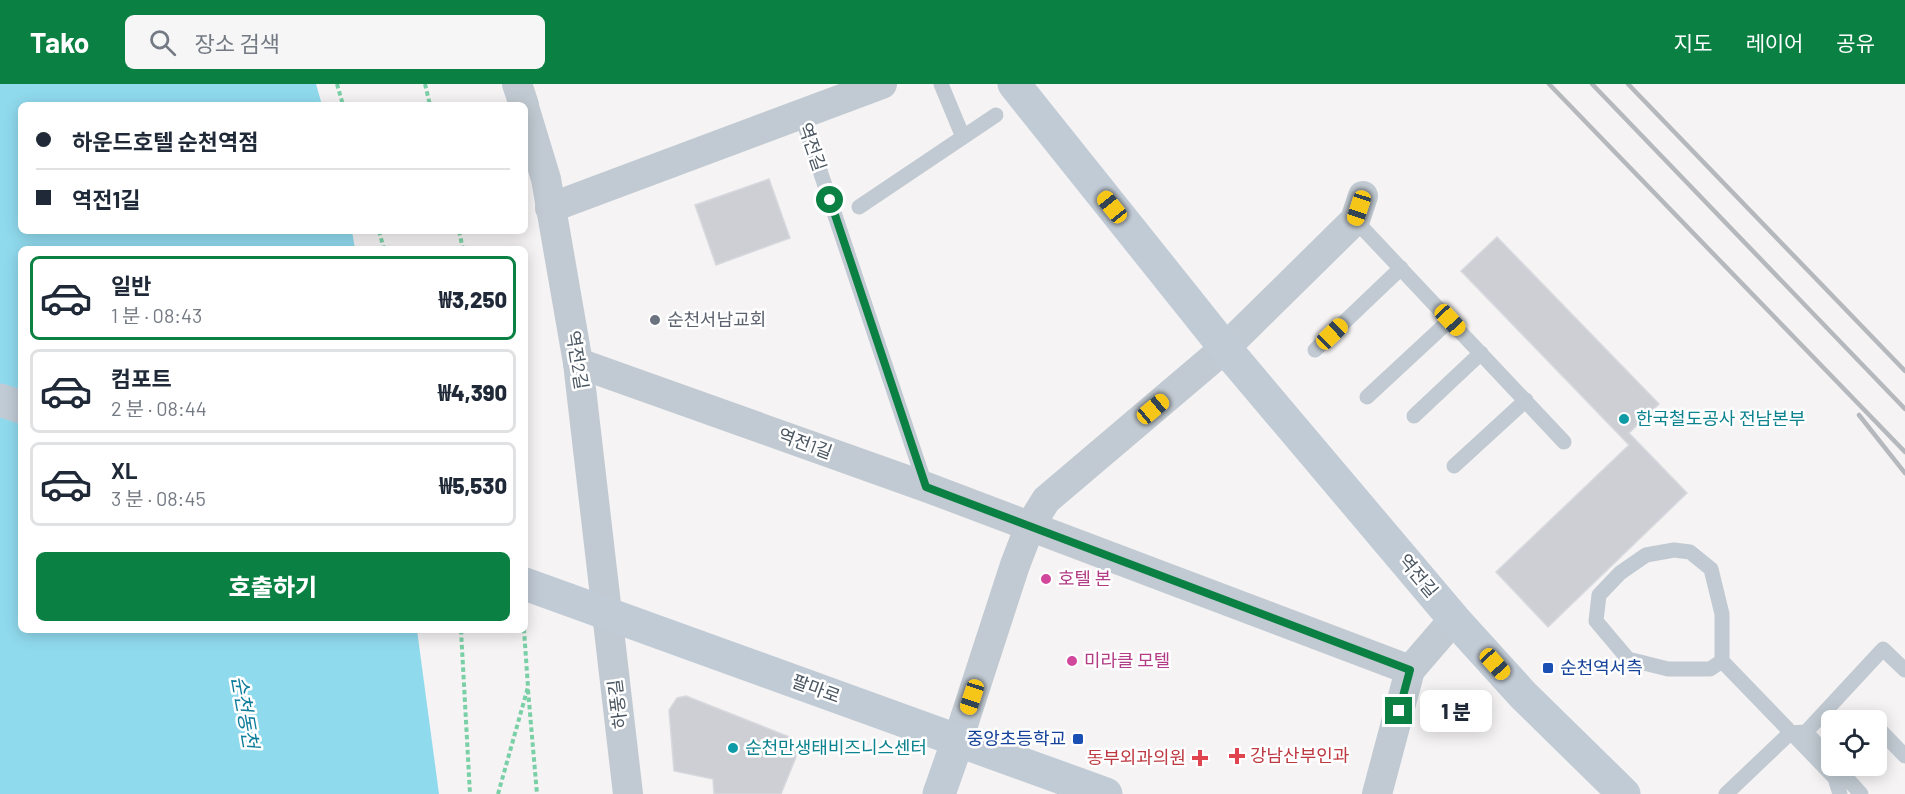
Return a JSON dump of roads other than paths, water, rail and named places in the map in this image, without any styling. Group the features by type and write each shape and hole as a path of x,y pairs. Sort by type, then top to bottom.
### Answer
{"street":[{"path":"517,84 523,102"},
{"name":"역전길","path":"550,208 882,84"},
{"name":"역전길","path":"1014,84 1225,348 1454,619 1522,695 1624,794"},
{"name":"역전2길","path":"528,120 546,179 578,363 608,614"},
{"path":"939,794 1030,526 1046,500 1225,348 1359,208"},
{"name":"역전1길","path":"578,363 926,487 1410,670"},
{"path":"0,400 18,406"},
{"name":"팔마로","path":"528,585 1106,794"},
{"name":"하풍길","path":"608,614 628,794"},
{"path":"1377,794 1410,670 1454,619"}],"lane":[{"path":"941,84 963,137"},
{"name":"역전길","path":"801,114 926,487"},
{"path":"859,207 996,115"},
{"path":"1359,208 1401,268 1564,442"},
{"path":"1315,350 1401,268"},
{"path":"1367,397 1450,320"},
{"path":"1414,416 1482,353"},
{"path":"1454,466 1526,400"},
{"path":"1722,661 1710,669 1668,669 1628,658 1596,621 1599,595 1620,573 1646,555 1674,550 1690,552 1711,569 1722,614 1722,661 1835,778 1840,794"},
{"path":"1726,794 1790,733 1806,732 1883,649 1905,670"},
{"path":"1806,732 1821,749"},
{"path":"1887,737 1905,756"},
{"path":"1845,776 1861,794"}],"water":[{"name":"순천동천","path":"0,84 316,84 321,102 18,102 18,234 352,234 354,246 18,246 18,633 417,633 439,794 0,794"}],"railway":[{"path":"1549,84 1905,452"},
{"path":"1592,84 1905,409"},
{"path":"1628,84 1905,371"},
{"path":"1859,415 1905,473"}],"place":[{"name":"순천서남교회","path":"655,320"},
{"name":"한국철도공사 전남본부","path":"1624,419"},
{"name":"호텔 본","path":"1046,579"},
{"name":"미라클 모텔","path":"1072,661"},
{"name":"순천역서측","path":"1548,668"},
{"name":"중앙초등학교","path":"1078,739"},
{"name":"순천만생태비즈니스센터","path":"733,748"},
{"name":"강남산부인과","path":"1237,756"},
{"name":"동부외과의원","path":"1200,758"}]}
